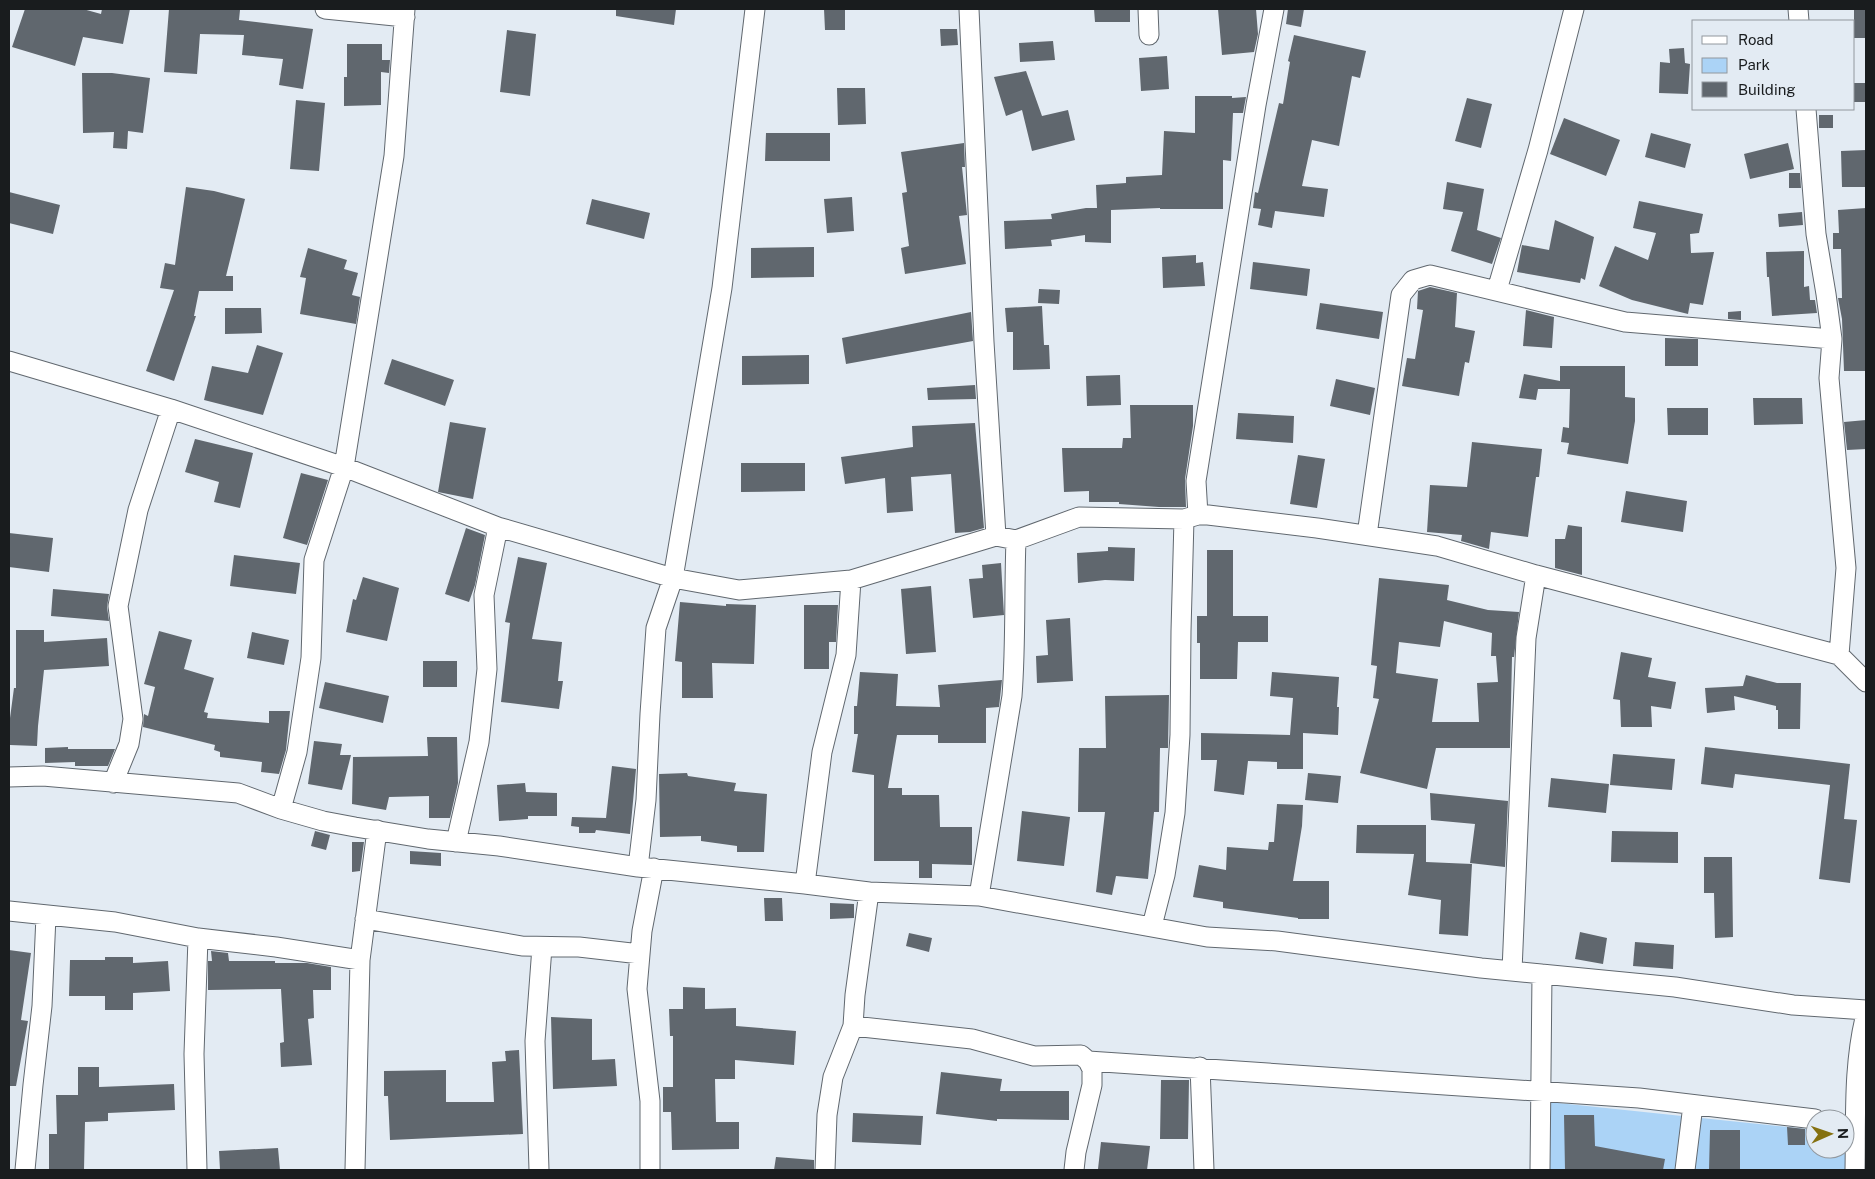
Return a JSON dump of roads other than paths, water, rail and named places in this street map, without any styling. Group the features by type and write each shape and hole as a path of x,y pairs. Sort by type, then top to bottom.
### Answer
{"street":[{"path":"281,809 297,752 310,658 314,560 344,467 394,156 405,13 325,9"},
{"path":"650,1170 650,1101 637,989 646,868 646,800 656,628 673,578 722,288 755,9"},
{"path":"969,9 984,342 996,536"},
{"path":"1148,9 1150,35"},
{"path":"1152,926 1165,875 1175,813 1180,735 1181,631 1191,517 1256,105 1274,9"},
{"path":"1497,290 1538,150 1574,9"},
{"path":"1806,110 1816,234 1832,339 1829,378 1846,568 1839,655"},
{"path":"1368,535 1401,296 1413,280 1430,274 1626,322 1832,339"},
{"path":"9,361 171,409 344,467 498,527 673,578 740,590 851,580 996,536 1016,540 1079,517 1236,517 1437,546 1536,575 1839,655 1866,682"},
{"path":"113,782 129,744 133,719 118,606 138,510 171,409"},
{"path":"456,842 479,742 487,668 484,595 498,527"},
{"path":"979,896 1012,696 1016,540"},
{"path":"1512,971 1526,638 1536,575"},
{"path":"804,884 822,752 846,656 851,580"},
{"path":"9,776 43,776 238,793 281,809 323,821 428,839 499,846 646,868 870,892 979,896 1207,937 1277,941 1512,971 1675,987 1793,1005 1866,1012 1860,1037 1856,1081 1855,1170"},
{"path":"355,1170 360,960 377,830"},
{"path":"825,1170 827,1115 833,1077 853,1026 854,995 870,892"},
{"path":"9,911 115,922 198,938 276,947 360,960"},
{"path":"26,1170 42,1006 46,916"},
{"path":"365,919 522,946 579,948 640,954"},
{"path":"197,1170 194,1054 198,938"},
{"path":"539,1170 535,1041 542,947"},
{"path":"1540,1170 1542,974"},
{"path":"853,1026 972,1039 1034,1056 1081,1055 1088,1061 1092,1069 1092,1085 1076,1152 1074,1170"},
{"path":"1088,1061 1200,1067 1402,1083 1640,1098 1805,1118"},
{"path":"1200,1067 1204,1170"},
{"path":"1685,1170 1693,1104"}]}
